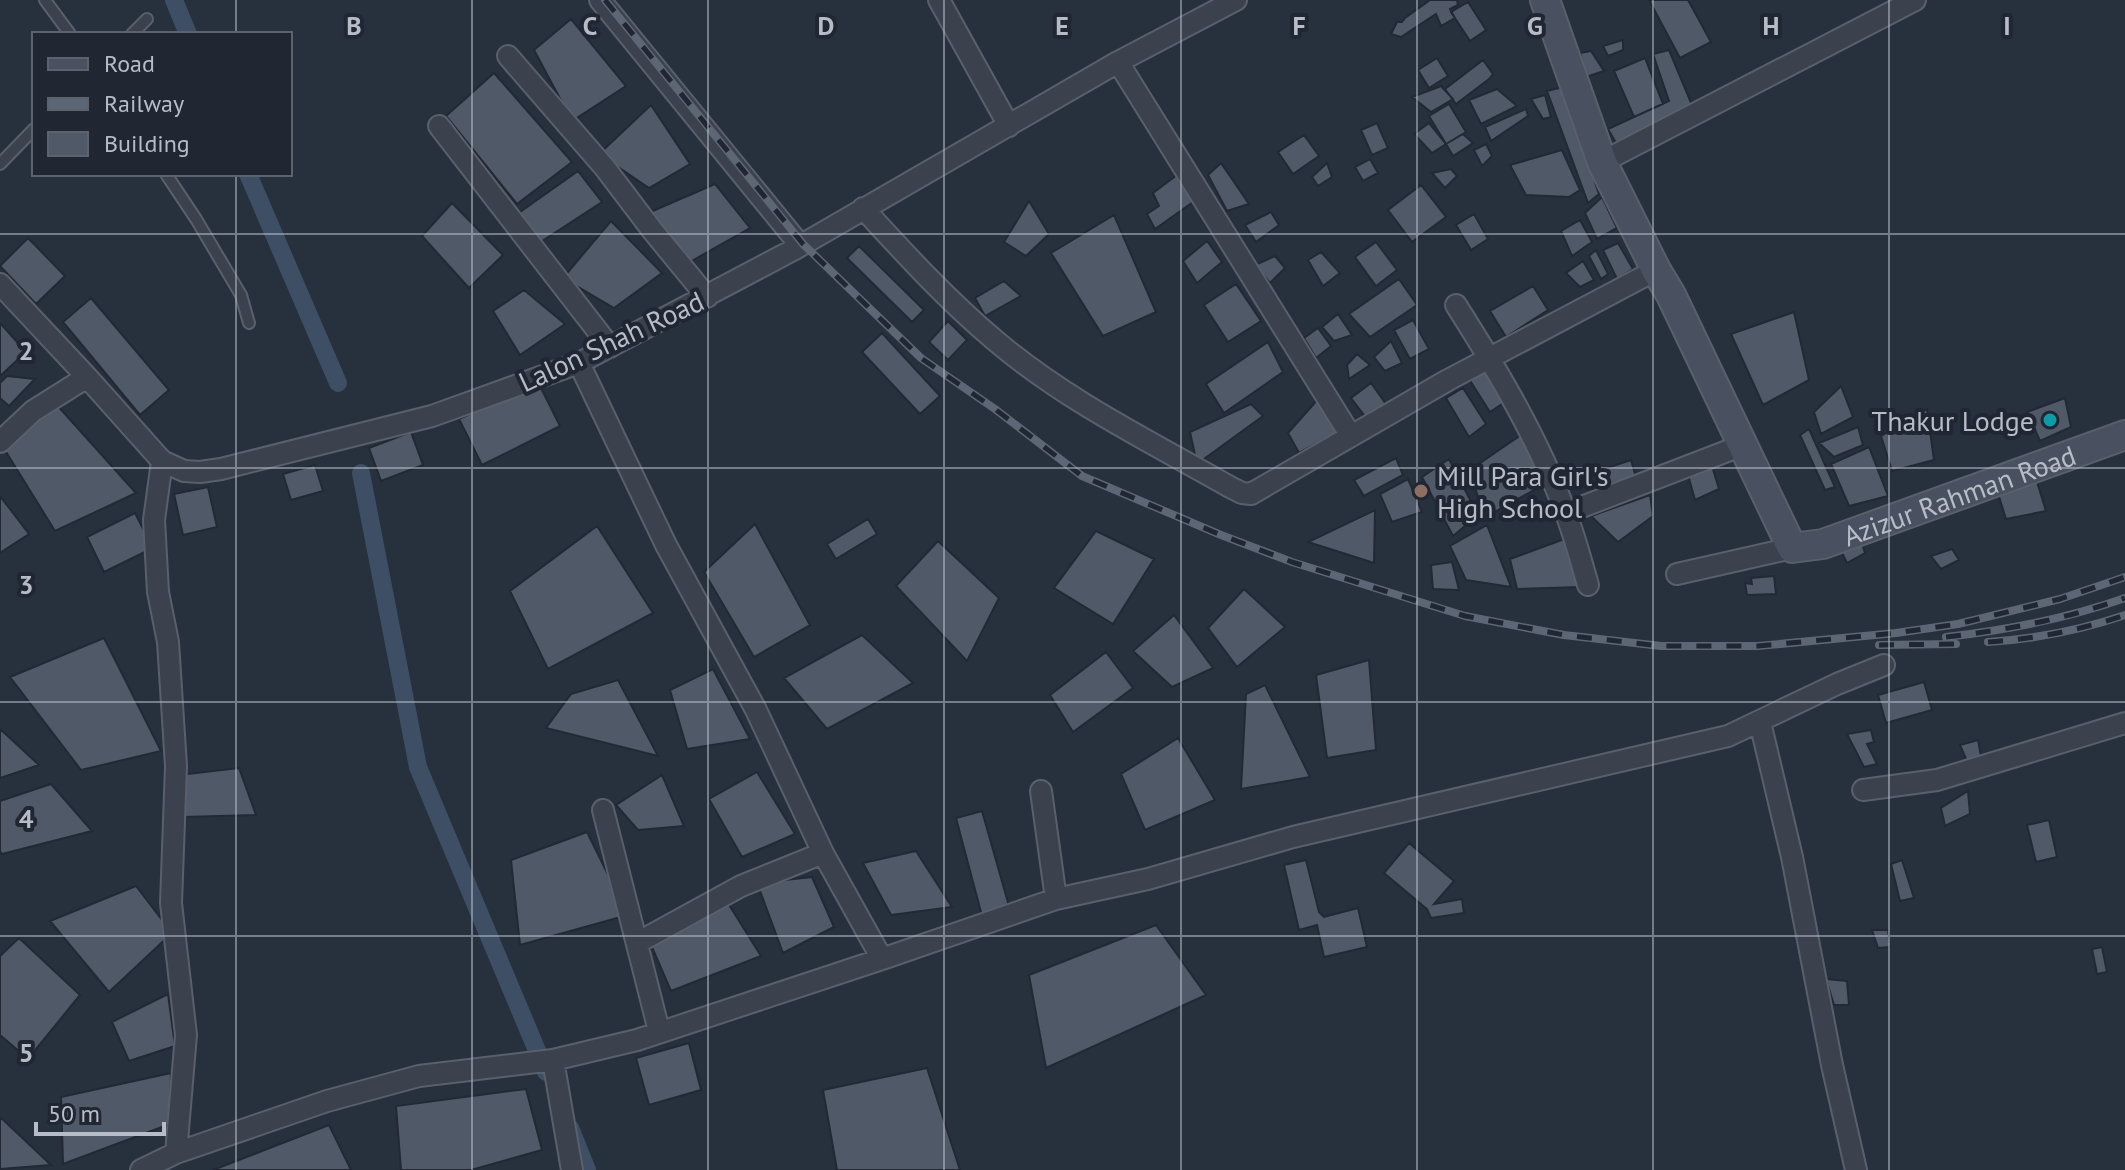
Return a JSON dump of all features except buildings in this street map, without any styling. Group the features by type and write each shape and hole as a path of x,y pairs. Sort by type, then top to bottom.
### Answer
{"street":[{"path":"600,0 800,245"},
{"path":"939,0 1009,126"},
{"name":"Lalon Shah Road","path":"162,461 184,471 221,469 432,416 579,363 707,297 1118,62 1236,0"},
{"path":"1545,0 1602,162 1671,295 1792,548 1677,574"},
{"path":"1602,162 1915,0"},
{"path":"508,56 605,168 707,297"},
{"path":"1118,62 1351,436"},
{"path":"439,126 610,347"},
{"path":"863,208 938,289 998,343 1061,389 1242,493 1251,494 1448,380 1656,270"},
{"path":"0,284 162,461 154,520 158,592 168,642 176,766 171,903 186,1035 176,1153"},
{"path":"1456,305 1533,438 1566,513 1588,585"},
{"path":"579,363 666,545 756,710 823,853 882,959"},
{"path":"0,442 33,411 87,377"},
{"name":"Azizur Rahman Road","path":"1792,548 1823,544 2125,435"},
{"path":"1566,513 1743,445"},
{"path":"141,1170 176,1153 327,1101 419,1076 553,1060 637,1040 1056,899 1148,879 1309,833 1728,736 1884,665"},
{"path":"1760,722 1792,857 1832,1065 1856,1170"},
{"path":"1863,790 1937,780 2125,723"},
{"path":"1041,791 1056,899"},
{"path":"603,810 659,1031"},
{"path":"637,943 741,886 823,853"},
{"path":"553,1060 572,1170"}],"lane":[{"path":"45,0 69,32"},
{"path":"134,32 147,19"},
{"path":"0,164 32,131"},
{"path":"167,176 241,295 249,323"}],"waterway":[{"path":"174,0 187,32"},
{"path":"249,176 338,383"},
{"path":"361,473 418,767 546,1072"},
{"path":"570,1128 587,1170"}],"railway":[{"path":"605,0 803,244 921,358 995,409 1082,476 1292,562 1465,616 1564,635 1661,646 1758,646 1958,624 2060,599 2125,577"},
{"path":"1946,637 2036,623 2125,598"},
{"path":"1988,642 2058,633 2125,615"},
{"path":"1879,645 1956,644"}],"place":[{"name":"Thakur Lodge","path":"2050,420"},
{"name":"Mill Para Girl's High School","path":"1421,491"}]}
